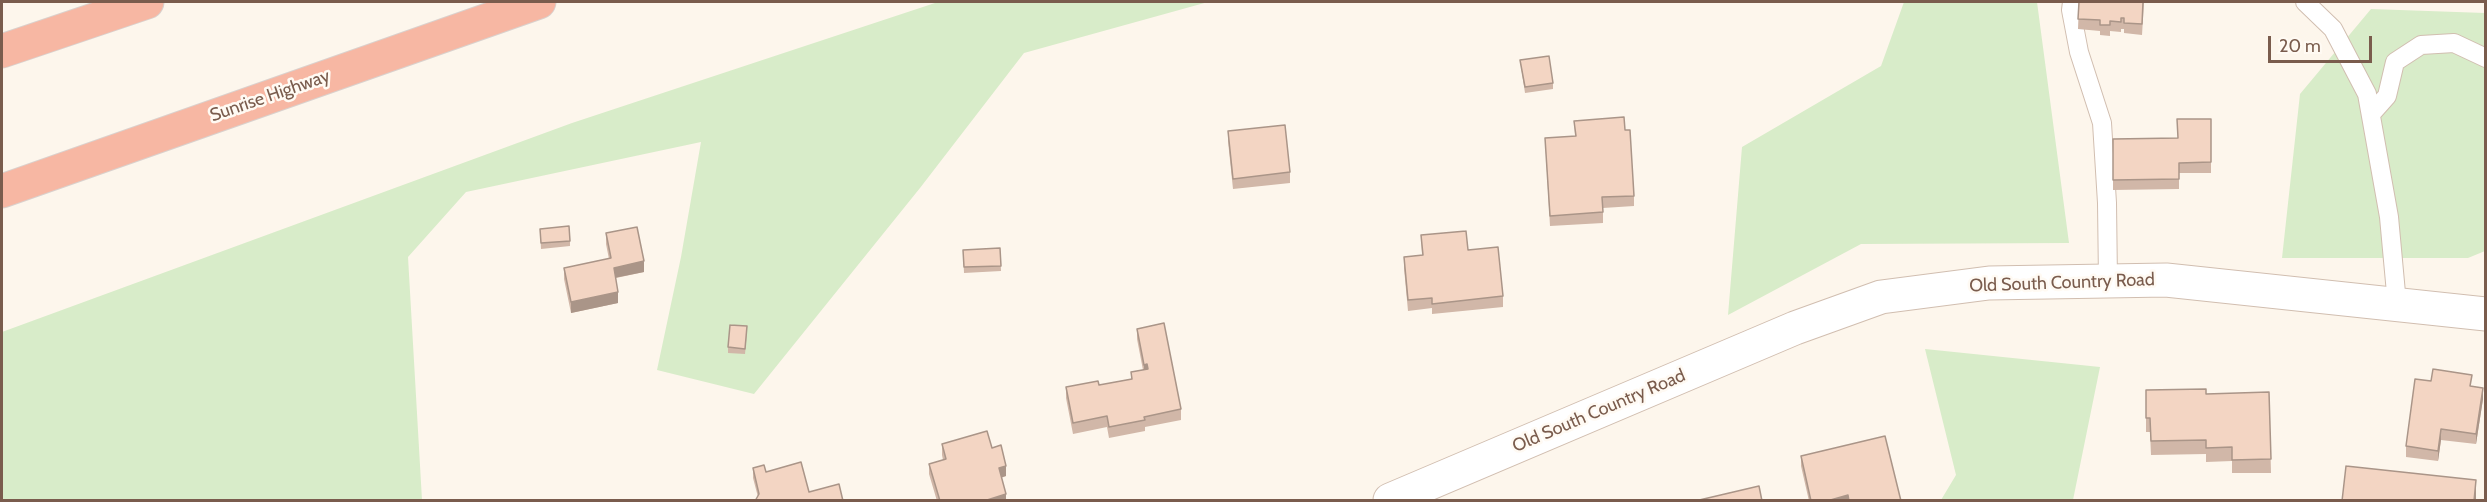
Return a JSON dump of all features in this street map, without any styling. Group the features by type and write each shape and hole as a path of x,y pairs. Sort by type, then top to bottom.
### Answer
{"highway":[{"path":"2,51 147,2"},
{"name":"Sunrise Highway","path":"2,191 539,2"}],"street":[{"name":"Old South Country Road","path":"1390,501 1795,328 1881,297 1989,283 2166,280 2486,314"}],"lane":[{"path":"2072,2 2071,10 2079,52 2102,123 2107,203 2108,281"},
{"path":"2305,2 2333,28 2367,94 2389,217 2397,304"},
{"path":"2371,114 2387,96 2395,62 2421,45 2454,43 2486,58"}],"green space":[{"path":"938,2 1208,2 1024,53 920,188 754,394 657,370 681,257 701,142 466,192 408,257 422,500 2,500 2,332 572,123"},
{"path":"1904,2 2037,2 2069,243 1861,244 1728,315 1742,147 1881,66"},
{"path":"2371,9 2485,13 2485,251 2468,258 2282,258 2300,94"},
{"path":"1925,349 2100,367 2073,500 1941,500 1956,475"}],"building":[{"path":"2079,2 2143,2 2142,24 2124,23 2124,18 2121,18 2121,22 2110,21 2110,25 2100,25 2100,20 2078,19"},
{"path":"1549,56 1553,83 1525,87 1520,60"},
{"path":"1624,117 1625,130 1630,130 1634,196 1602,197 1603,212 1550,216 1545,138 1576,136 1574,121"},
{"path":"2177,119 2211,119 2211,162 2179,163 2179,179 2113,180 2113,139 2178,138"},
{"path":"1285,125 1290,172 1233,179 1228,131"},
{"path":"569,226 570,241 541,243 540,229"},
{"path":"637,227 644,261 614,268 618,292 571,302 564,268 611,258 606,233"},
{"path":"1466,231 1468,250 1498,247 1503,296 1432,304 1432,298 1408,300 1404,257 1423,255 1421,235"},
{"path":"1000,248 1001,266 964,267 963,250"},
{"path":"1164,323 1181,409 1144,417 1145,420 1109,427 1107,416 1073,423 1066,387 1098,381 1099,385 1132,379 1131,372 1148,369 1147,364 1144,365 1137,329"},
{"path":"730,325 747,326 745,349 728,347"},
{"path":"2433,369 2472,375 2470,386 2483,388 2476,434 2441,429 2438,451 2406,446 2415,379 2431,381"},
{"path":"2206,389 2206,394 2269,392 2271,459 2232,460 2232,447 2206,448 2206,440 2151,441 2150,418 2146,418 2146,390"},
{"path":"987,431 992,448 1001,445 1006,466 999,468 1006,494 984,501 940,501 929,464 946,459 942,444"},
{"path":"1885,436 1901,501 1849,501 1848,495 1827,501 1811,501 1801,456"},
{"path":"801,462 809,492 839,484 843,501 755,501 759,494 753,468 764,465 766,472"},
{"path":"2346,466 2476,480 2474,501 2342,501"},
{"path":"1759,486 1762,501 1695,501"}]}
